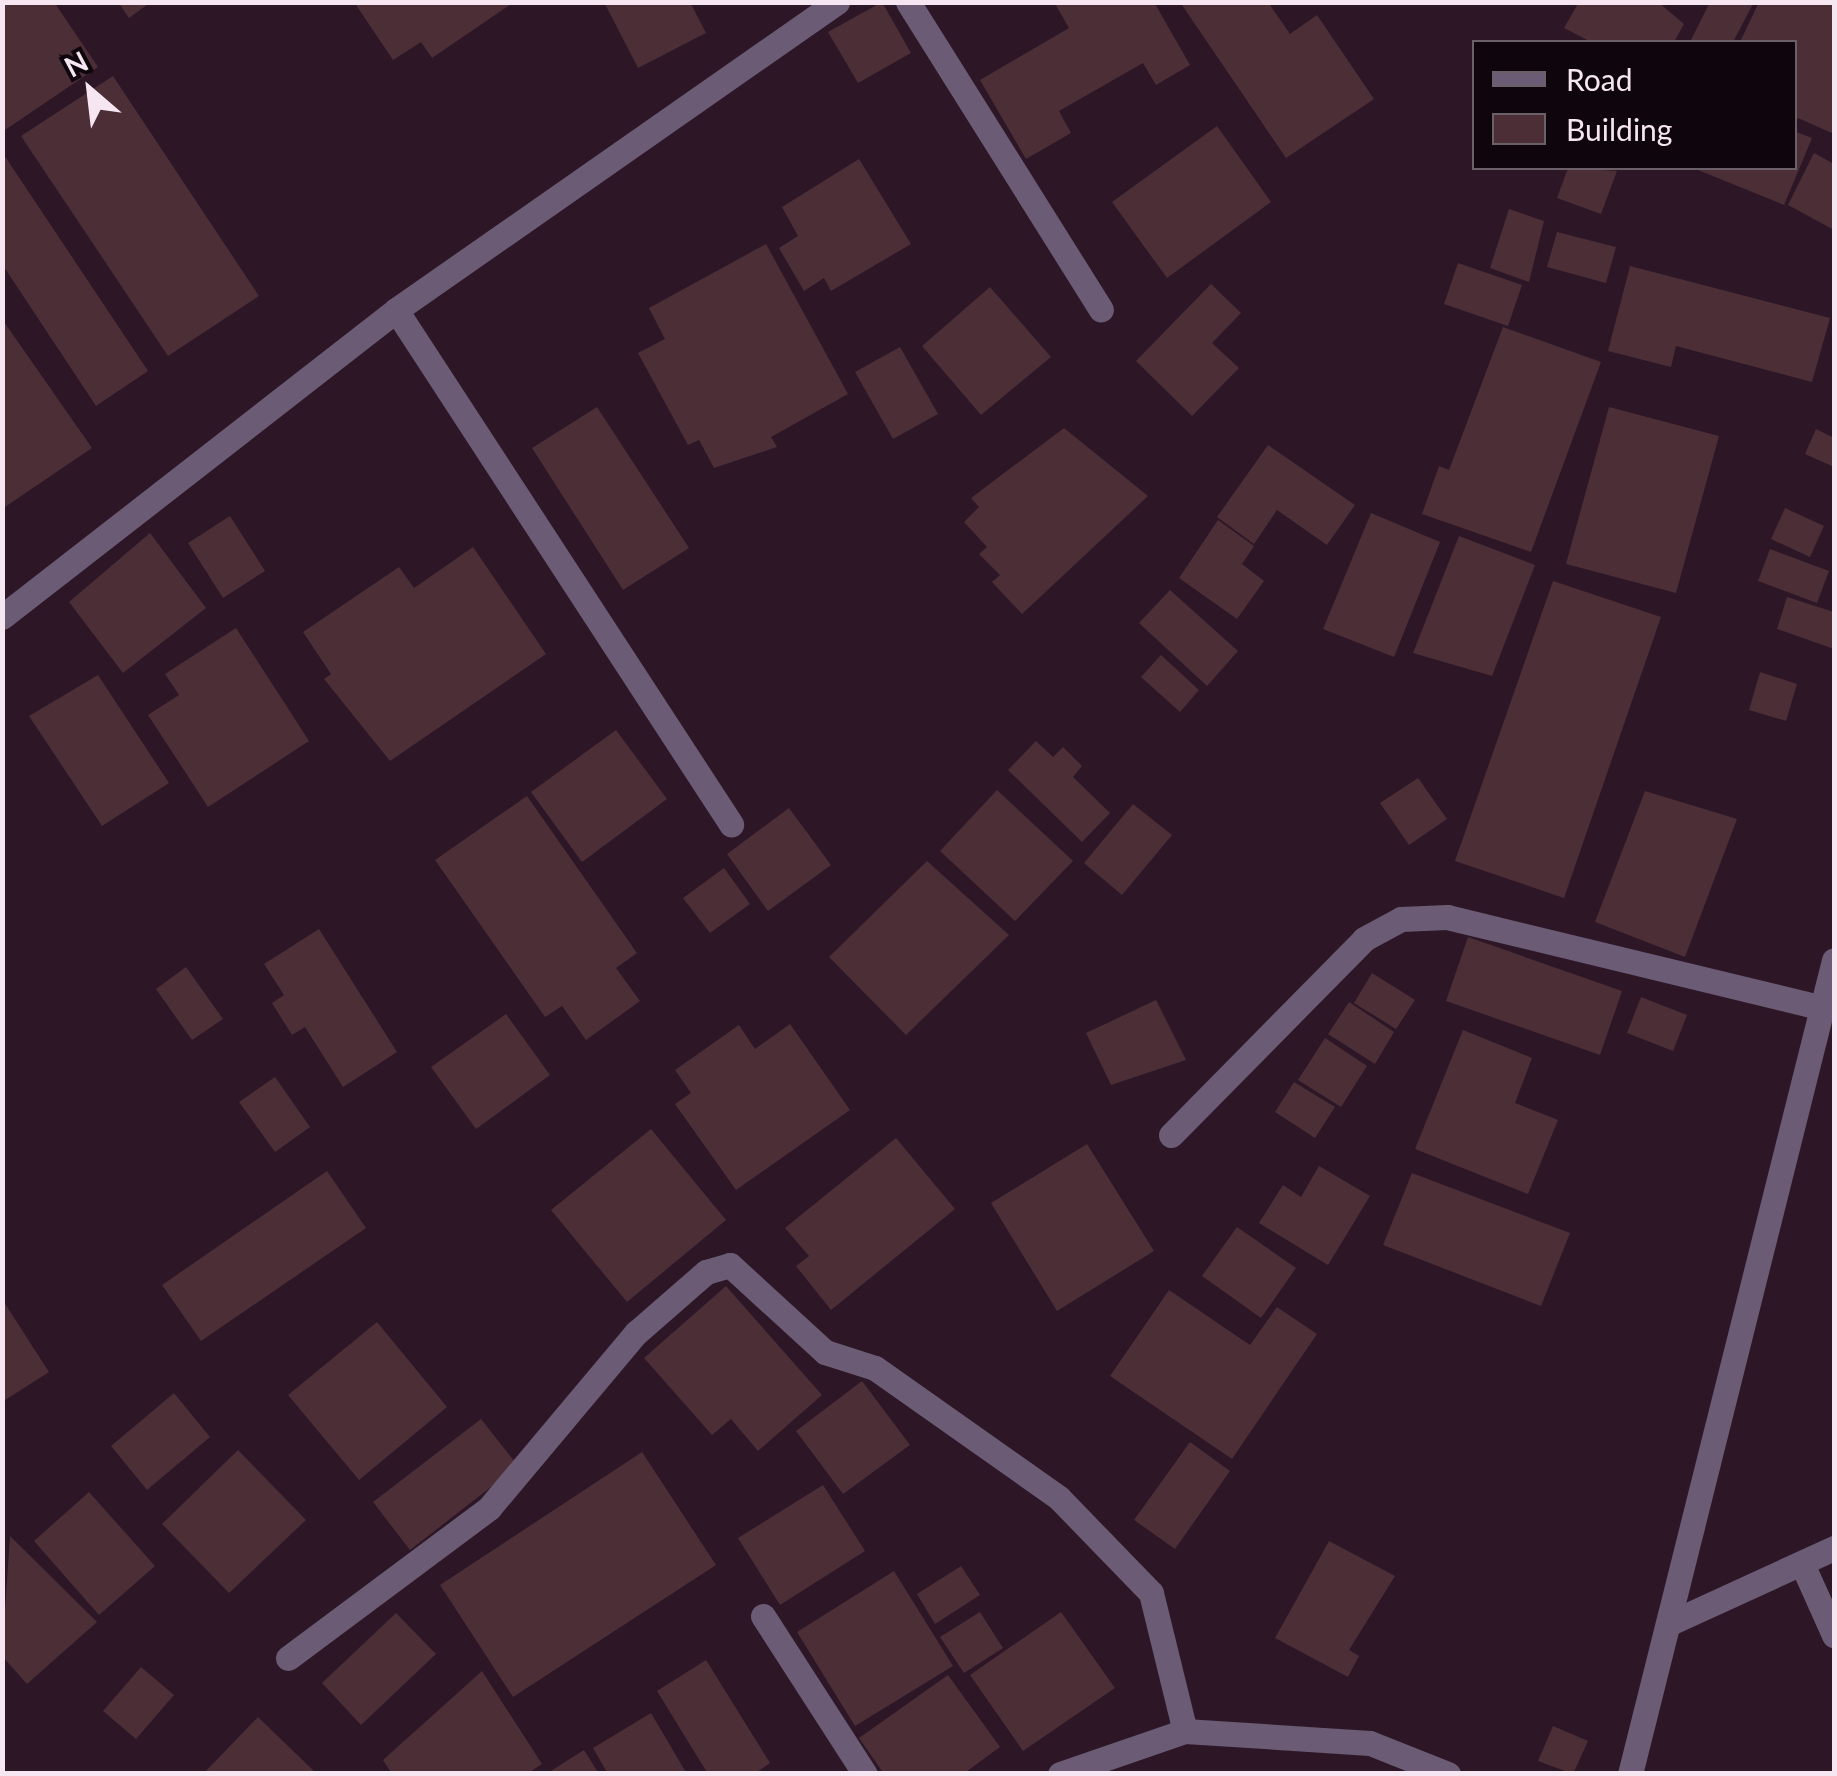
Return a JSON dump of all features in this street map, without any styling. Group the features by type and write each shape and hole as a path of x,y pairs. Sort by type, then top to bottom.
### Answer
{"street":[{"path":"2,617 396,310 837,2"},
{"path":"908,2 1101,310"},
{"path":"396,310 731,824"},
{"path":"1171,1134 1364,939 1400,919 1447,917 1828,1009"},
{"path":"1630,1774 1828,1009 1834,960"},
{"path":"288,1658 489,1508 636,1333 706,1272 730,1265 825,1352 875,1368 1059,1498 1151,1593 1185,1732"},
{"path":"1668,1624 1804,1566 1834,1548"},
{"path":"1804,1566 1834,1636"},
{"path":"763,1616 865,1774"},
{"path":"1060,1774 1185,1732 1370,1743 1448,1774"}],"building":[{"path":"2,2 54,2 98,67 2,132"},
{"path":"118,2 151,2 129,18"},
{"path":"354,2 514,2 432,58 421,42 393,60"},
{"path":"604,2 690,2 706,33 638,68"},
{"path":"882,2 911,53 858,83 828,32"},
{"path":"1054,2 1154,2 1190,65 1156,85 1143,63 1059,111 1071,133 1026,159 980,80 1069,28"},
{"path":"1180,2 1268,2 1290,34 1317,15 1374,99 1286,158"},
{"path":"1579,2 1658,2 1684,24 1675,40 1587,40 1564,28"},
{"path":"1710,2 1754,2 1734,40 1691,40"},
{"path":"1759,2 1834,2 1834,134 1797,120 1797,40 1741,40"},
{"path":"113,76 259,296 168,356 21,136"},
{"path":"1217,126 1271,202 1167,278 1112,202"},
{"path":"1797,132 1812,138 1784,205 1698,170 1797,170"},
{"path":"2,152 148,371 96,406 2,264"},
{"path":"1814,153 1834,164 1834,230 1788,205"},
{"path":"859,159 911,244 831,291 824,278 804,291 779,248 798,236 782,207"},
{"path":"1567,170 1617,171 1601,214 1557,198"},
{"path":"1509,209 1544,221 1529,282 1490,268"},
{"path":"1557,232 1616,247 1606,283 1547,267"},
{"path":"766,244 848,394 771,437 777,447 714,468 699,440 688,445 638,353 665,339 649,308"},
{"path":"1458,263 1522,285 1508,326 1444,304"},
{"path":"1630,266 1830,318 1812,382 1676,346 1671,367 1608,351"},
{"path":"1211,284 1241,313 1212,343 1239,368 1192,416 1136,361"},
{"path":"990,287 1051,357 981,415 922,346"},
{"path":"2,319 92,448 2,509"},
{"path":"1503,327 1601,362 1531,552 1422,514 1439,466 1449,470"},
{"path":"900,347 938,414 893,439 855,372"},
{"path":"597,407 689,548 623,590 532,448"},
{"path":"1609,407 1719,436 1676,593 1566,564"},
{"path":"1064,428 1148,496 1022,614 992,582 1000,575 979,554 987,547 964,522 979,507 971,498"},
{"path":"1816,429 1834,438 1834,467 1805,454"},
{"path":"1268,445 1355,505 1327,545 1277,510 1254,544 1217,517"},
{"path":"1785,508 1824,526 1810,557 1771,539"},
{"path":"1371,513 1440,542 1394,657 1323,629"},
{"path":"230,516 265,571 223,598 188,543"},
{"path":"1218,520 1254,546 1242,564 1264,581 1237,619 1179,578"},
{"path":"150,533 206,608 123,673 69,602"},
{"path":"1459,536 1535,565 1492,676 1413,653"},
{"path":"473,547 546,654 390,761 324,679 331,674 303,632 399,567 414,588"},
{"path":"1770,549 1829,571 1817,603 1758,581"},
{"path":"1553,581 1661,617 1564,898 1455,861"},
{"path":"1170,590 1238,651 1207,686 1139,623"},
{"path":"1787,597 1834,612 1834,649 1777,629"},
{"path":"236,628 309,741 208,807 148,715 179,695 165,674"},
{"path":"1161,655 1199,690 1180,712 1141,677"},
{"path":"1760,672 1797,684 1786,721 1749,710"},
{"path":"98,675 169,783 102,826 29,716"},
{"path":"616,730 667,799 582,862 531,792"},
{"path":"1036,741 1053,757 1063,747 1082,766 1073,777 1110,813 1082,842 1008,770"},
{"path":"1418,778 1447,819 1409,845 1380,803"},
{"path":"997,790 1073,861 1015,921 940,851"},
{"path":"1645,791 1737,819 1685,957 1595,922"},
{"path":"527,796 637,953 616,968 640,1001 586,1040 562,1006 545,1017 435,860"},
{"path":"1133,804 1172,835 1122,895 1084,863"},
{"path":"789,808 831,865 768,911 727,854"},
{"path":"927,861 1009,935 906,1035 829,957"},
{"path":"724,868 750,904 710,933 683,898"},
{"path":"319,929 397,1052 343,1087 305,1027 292,1035 272,1003 284,995 264,964"},
{"path":"1468,937 1622,991 1600,1055 1446,1001"},
{"path":"186,967 223,1019 192,1040 156,989"},
{"path":"1372,973 1415,1000 1396,1029 1354,1003"},
{"path":"1641,997 1687,1015 1673,1051 1627,1033"},
{"path":"1156,1000 1186,1060 1111,1085 1086,1033"},
{"path":"1349,1002 1394,1032 1375,1064 1328,1034"},
{"path":"506,1014 550,1075 476,1129 431,1067"},
{"path":"790,1024 850,1110 736,1190 675,1104 691,1093 675,1070 739,1025 755,1049"},
{"path":"1463,1030 1532,1058 1515,1103 1558,1120 1528,1194 1415,1149"},
{"path":"1325,1038 1367,1066 1341,1107 1298,1080"},
{"path":"275,1077 310,1127 275,1152 239,1102"},
{"path":"1294,1082 1335,1107 1315,1138 1275,1112"},
{"path":"651,1129 726,1220 627,1302 551,1210"},
{"path":"896,1138 955,1209 831,1310 796,1266 809,1256 785,1228"},
{"path":"1087,1144 1154,1251 1057,1311 991,1203"},
{"path":"1319,1166 1370,1196 1328,1265 1259,1223 1283,1185 1301,1197"},
{"path":"327,1171 366,1228 201,1341 162,1285"},
{"path":"1412,1173 1570,1233 1541,1306 1383,1245"},
{"path":"1237,1227 1296,1268 1261,1318 1202,1276"},
{"path":"726,1286 822,1395 758,1451 731,1419 712,1435 644,1358"},
{"path":"1169,1290 1250,1345 1277,1307 1317,1334 1232,1459 1110,1376"},
{"path":"2,1299 49,1372 2,1402"},
{"path":"377,1322 447,1407 359,1480 288,1395"},
{"path":"862,1381 910,1445 843,1494 796,1431"},
{"path":"174,1393 210,1437 147,1490 111,1446"},
{"path":"481,1419 518,1466 410,1550 373,1502"},
{"path":"1190,1442 1230,1471 1175,1549 1134,1520"},
{"path":"238,1450 306,1520 229,1593 162,1524"},
{"path":"642,1452 716,1565 513,1697 440,1585"},
{"path":"823,1485 865,1551 780,1605 738,1538"},
{"path":"89,1492 155,1566 99,1615 34,1541"},
{"path":"10,1536 97,1622 27,1684 2,1656"},
{"path":"1329,1541 1395,1576 1349,1650 1359,1656 1348,1677 1275,1638"},
{"path":"961,1566 980,1595 935,1624 917,1594"},
{"path":"894,1571 953,1666 855,1726 797,1632"},
{"path":"980,1612 1003,1648 964,1673 940,1637"},
{"path":"1061,1612 1115,1688 1023,1751 970,1675"},
{"path":"396,1613 436,1654 361,1725 322,1683"},
{"path":"706,1660 770,1763 754,1774 708,1774 657,1691"},
{"path":"141,1667 174,1695 136,1739 103,1711"},
{"path":"482,1671 542,1764 527,1774 392,1774 383,1760"},
{"path":"948,1675 1000,1747 963,1774 884,1774 859,1738"},
{"path":"651,1713 687,1774 608,1774 593,1748"},
{"path":"258,1717 317,1774 203,1774"},
{"path":"1553,1726 1588,1741 1573,1774 1538,1761"},
{"path":"584,1750 599,1774 546,1774"}]}
